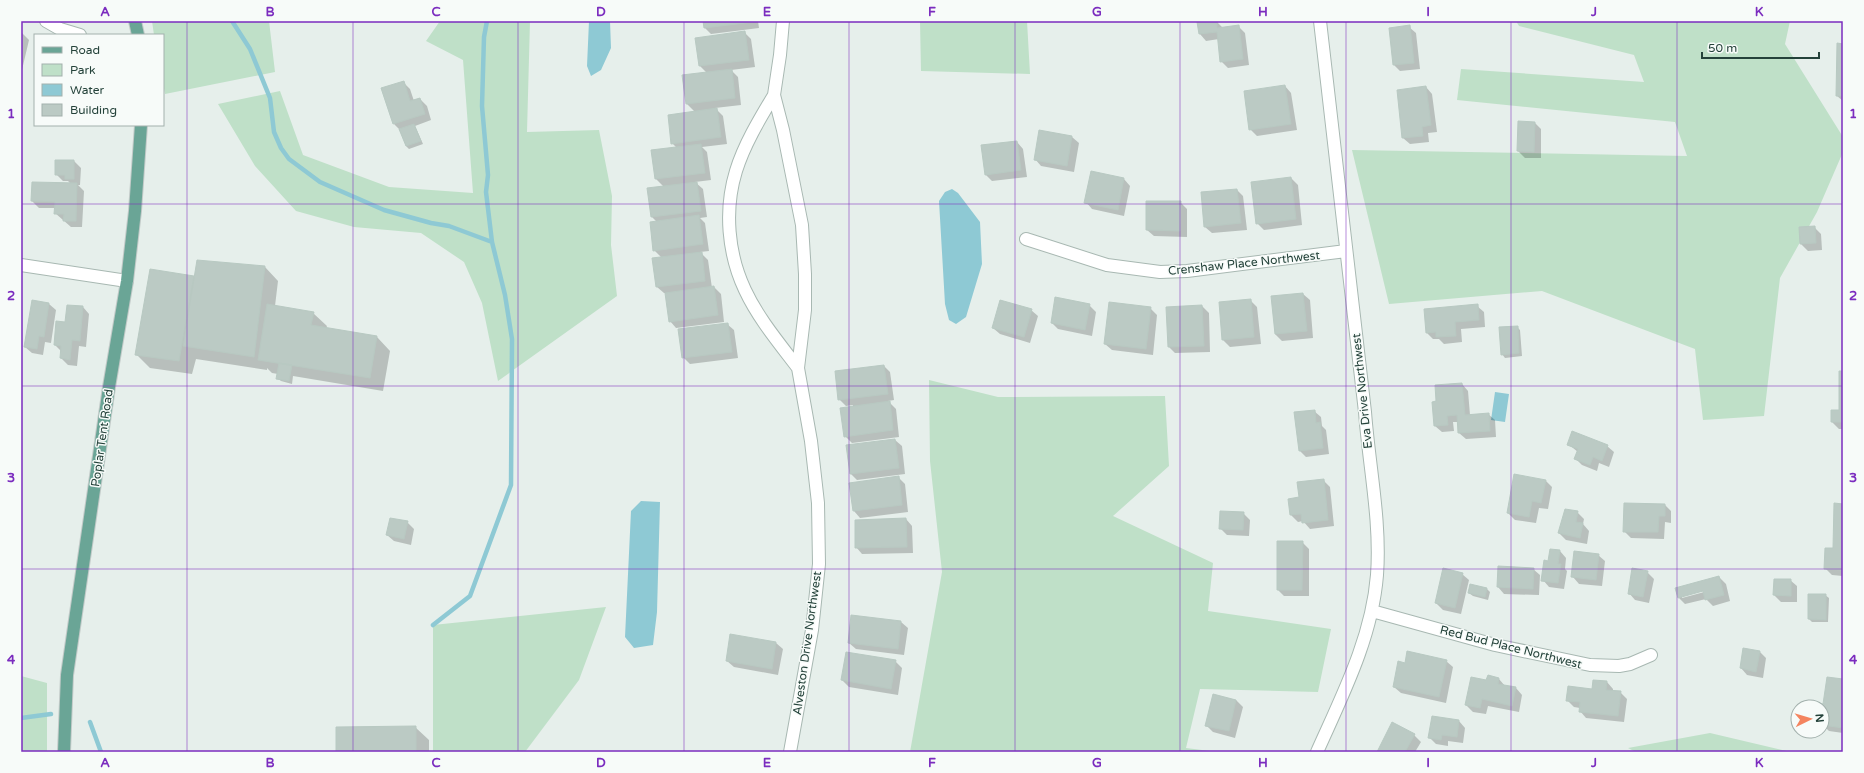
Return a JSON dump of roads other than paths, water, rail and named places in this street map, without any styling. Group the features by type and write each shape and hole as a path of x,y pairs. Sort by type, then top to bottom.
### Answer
{"main road":[{"path":"135,21 138,34"},
{"name":"Poplar Tent Road","path":"64,752 67,675 109,387 127,281 134,218 141,126"}],"street":[{"path":"46,21 60,29 77,34"},
{"name":"Alveston Drive Northwest","path":"783,21 774,95 754,129 736,172 729,209 730,237 735,266 745,291 768,328 798,368"},
{"name":"Eva Drive Northwest","path":"1317,752 1354,669 1372,611 1377,575 1378,534 1320,21"},
{"name":"Alveston Drive Northwest","path":"774,95 783,130 802,224 805,274 805,310 798,368 811,441 818,503 819,564 812,630 790,752"},
{"name":"Crenshaw Place Northwest","path":"1026,239 1108,265 1160,272 1187,271 1346,251"},
{"path":"21,265 127,281"},
{"name":"Red Bud Place Northwest","path":"1372,611 1495,645 1590,665 1619,666 1630,664 1651,655"}],"water":[{"path":"589,21 610,21 611,48 601,70 591,76 587,66"},
{"path":"952,189 958,193 980,222 982,264 966,317 956,324 949,320 945,304 939,201 945,192"},
{"path":"1495,392 1509,394 1505,422 1491,420"},
{"path":"641,501 660,502 657,612 653,645 634,648 625,637 631,511"}],"waterway":[{"path":"232,21 250,49 270,98 274,132 281,148 289,159 320,182 384,210 431,223 449,226 492,242"},
{"path":"433,625 470,596 511,485 512,339 505,295 492,242 486,192 488,175 482,106 484,37 487,21"},
{"path":"21,718 51,714"},
{"path":"90,722 101,752"}]}
